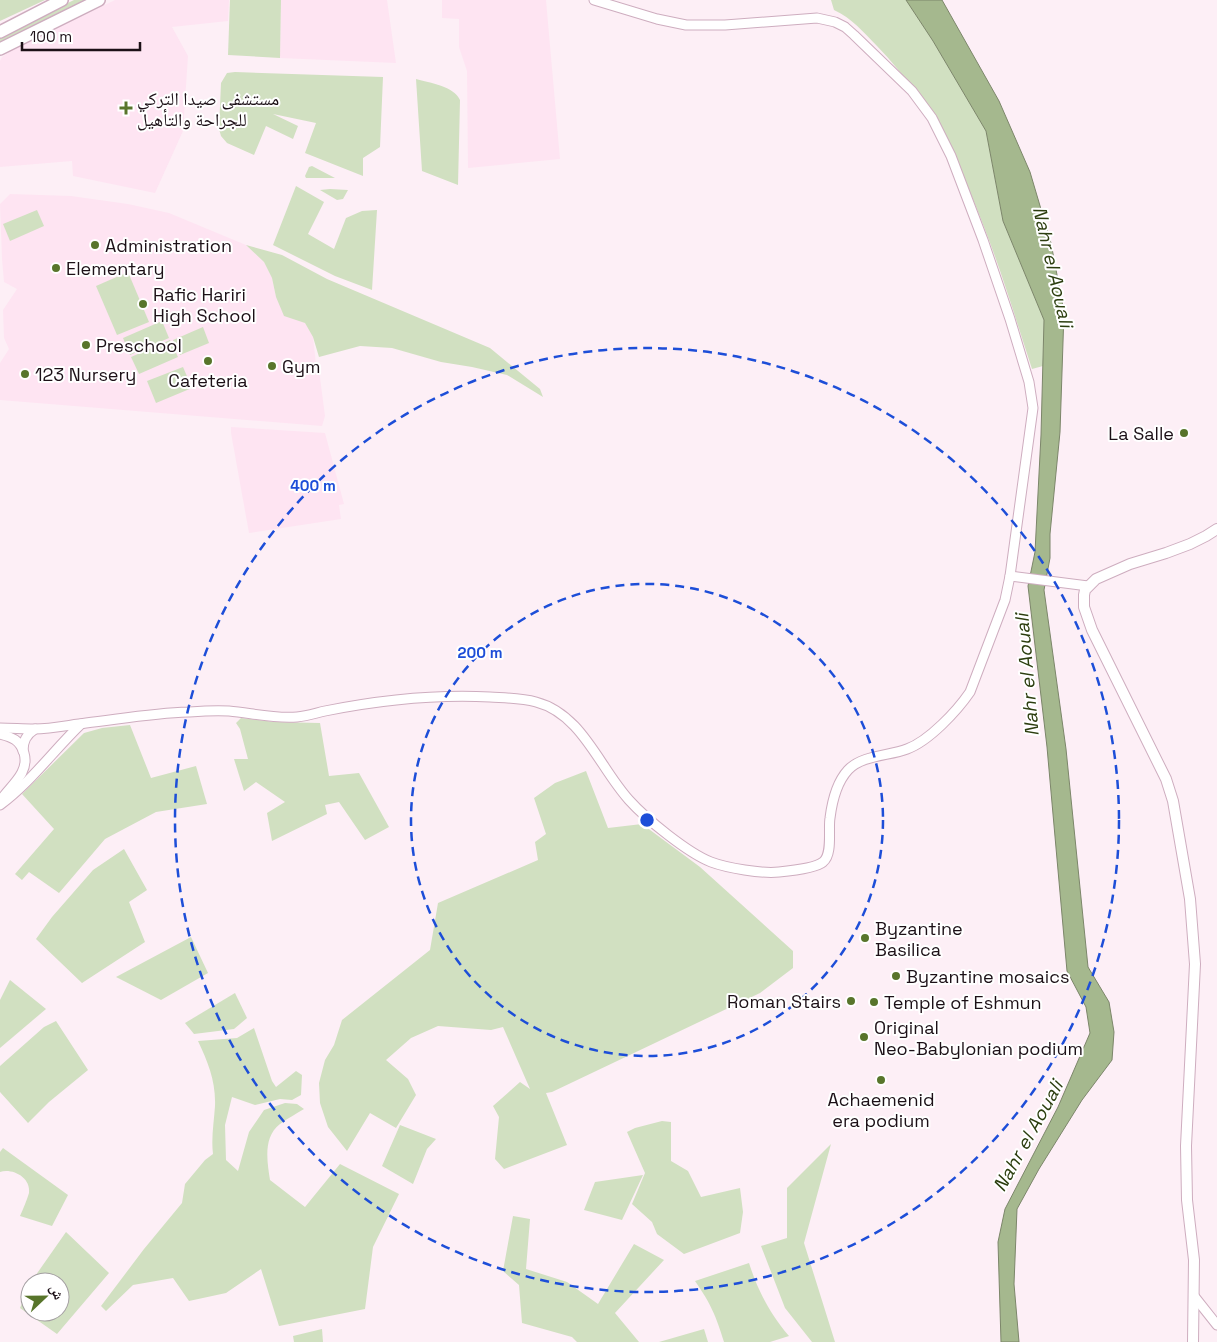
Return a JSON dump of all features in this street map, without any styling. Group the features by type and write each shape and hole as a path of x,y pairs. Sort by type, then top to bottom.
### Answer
{"highway":[{"path":"0,32 62,0"},
{"path":"0,50 99,0"}],"main road":[{"path":"1193,1342 1194,1260 1187,1200 1186,1146 1195,964 1190,899 1173,801 1166,779 1092,630 1084,620 1078,600 1088,578 1099,571 1120,564 1130,564 1174,550 1217,529"}],"street":[{"path":"0,728 55,728 146,715 191,712 228,711 265,716 296,717 410,698 453,695 537,702 553,708 566,717 577,729 629,800 659,827 687,848 710,861 767,873 819,864 827,857 834,796 846,771 865,760 892,754 922,741 963,702 970,692 1005,600 1033,408 1032,396 1010,320 983,240 951,156 932,118 912,91 854,35 845,27 835,22 807,18 725,25 686,25 657,19 594,0"},
{"path":"1009,578 1065,587 1084,588"},
{"path":"0,805 39,770 59,745 82,724"},
{"path":"55,728 61,736 59,745"},
{"path":"12,737 35,729"},
{"path":"23,751 24,741 30,732 35,729"},
{"path":"0,734 12,737 20,745 26,764 20,776 0,801"},
{"path":"26,764 39,770"},
{"path":"1194,1296 1217,1325"}],"shaded area":[{"path":"0,0 45,0 0,21"},
{"path":"74,0 87,0 0,43 0,36"},
{"path":"115,0 229,0 228,21 172,27 188,56 183,131 155,193 73,176 72,161 0,167 0,61 2,57"},
{"path":"230,0 281,0 280,58 228,55"},
{"path":"281,0 387,0 396,63 280,58"},
{"path":"442,0 546,0 560,159 468,168 467,71 459,47 459,19 442,18"},
{"path":"831,0 906,0 933,41 986,131 1003,221 1044,320 1043,366 1032,369 989,241 972,198 932,117 906,80 877,46 852,21 834,10"},
{"path":"227,73 383,77 380,147 363,158 363,176 305,153 316,123 273,114 298,126 293,139 266,126 254,155 227,143 221,136 219,129 221,83"},
{"path":"416,79 447,88 453,91 460,100 458,185 422,171"},
{"path":"312,166 335,178 306,178 309,167"},
{"path":"296,186 324,202 308,234 334,249 346,218 362,211 377,210 372,290 335,276 273,245"},
{"path":"320,190 348,190 343,199 337,200"},
{"name":"Rafic Hariri High School","path":"10,194 71,196 128,204 169,213 246,245 264,262 272,278 276,297 305,323 313,337 325,416 322,426 0,400 0,363 9,349 4,338 3,310 17,289 4,282 2,259 0,204"},
{"path":"37,210 44,226 10,241 3,224"},
{"path":"246,245 282,255 327,279 490,348 540,389 543,397 507,375 441,362 392,348 360,346 319,357 313,337 305,323 284,316 276,297 272,278 264,262"},
{"path":"128,272 149,322 117,335 96,286"},
{"path":"162,321 169,338 130,355 123,338"},
{"path":"203,327 209,343 180,355 173,340"},
{"path":"170,340 178,357 139,374 131,357"},
{"path":"183,367 192,388 156,403 147,381"},
{"path":"231,427 325,433 344,504 339,505 341,519 249,533"},
{"path":"241,718 275,722 320,723 329,776 359,773 389,827 365,840 339,802 325,805 327,814 272,841 267,813 285,802 256,782 244,791 234,759 248,759 240,729 236,723"},
{"path":"130,725 151,778 196,766 207,804 156,812 105,839 59,893 29,872 22,880 15,874 54,829 22,794 84,733 102,728"},
{"path":"586,771 608,828 642,824 700,867 793,951 793,968 760,993 552,1092 546,1093 567,1145 504,1169 495,1159 499,1117 493,1106 520,1082 530,1089 503,1027 491,1030 438,1026 411,1038 386,1060 408,1079 416,1095 396,1128 370,1113 347,1151 328,1127 320,1103 319,1083 325,1060 334,1045 342,1020 430,950 438,903 538,860 535,842 546,834 534,798 555,783"},
{"path":"124,849 147,890 129,902 145,942 82,983 36,939 52,917 93,870"},
{"path":"191,937 208,973 161,1000 116,977"},
{"path":"10,980 46,1009 0,1048 0,1000"},
{"path":"235,993 247,1018 234,1029 194,1034 185,1023"},
{"path":"56,1021 88,1070 49,1102 28,1123 0,1092 0,1066 44,1027"},
{"path":"254,1028 272,1081 276,1087 296,1071 302,1075 301,1095 292,1100 280,1099 255,1105 232,1097 225,1125 226,1160 238,1171 249,1132 264,1110 285,1103 297,1104 304,1109 280,1124 271,1136 268,1150 270,1180 305,1207 340,1164 399,1194 373,1247 365,1309 279,1326 261,1269 226,1293 189,1301 173,1278 133,1285 106,1311 101,1306 182,1203 185,1184 205,1160 213,1154 212,1136 215,1097 213,1080 198,1041 237,1038"},
{"path":"662,1121 671,1122 671,1161 688,1171 701,1197 740,1188 743,1212 740,1233 684,1254 657,1234 652,1222 632,1204 645,1173 627,1132"},
{"path":"400,1125 436,1139 427,1149 413,1184 382,1166"},
{"path":"831,1144 804,1243 835,1342 812,1342 785,1308 761,1246 787,1238 787,1188"},
{"path":"3,1148 68,1195 52,1226 20,1216 29,1193 29,1187 20,1175 10,1171 0,1172 0,1152"},
{"path":"643,1175 622,1220 584,1210 595,1182"},
{"path":"513,1216 530,1219 526,1269 567,1282 598,1304 634,1244 664,1260 615,1313 639,1342 577,1342 572,1337 522,1323 519,1285 503,1271"},
{"path":"66,1232 109,1273 70,1319 70,1272 38,1272"},
{"path":"749,1263 765,1302 789,1336 770,1342 724,1342 712,1310 695,1281"},
{"path":"40,1322 67,1322 57,1334"},
{"path":"322,1329 323,1342 294,1342 293,1336"},
{"path":"704,1329 708,1342 659,1342"}],"water":[{"name":"Nahr el Aouali","path":"906,0 942,0 999,101 1030,172 1051,243 1064,312 1060,432 1050,534 1050,558 1044,590 1066,749 1088,967 1109,1002 1114,1032 1112,1060 1082,1100 1039,1169 1017,1209 1014,1284 1019,1342 1001,1342 998,1242 1005,1209 1058,1107 1090,1033 1086,1007 1067,971 1047,747 1028,586 1035,552 1044,320 1003,221 986,131 933,41"}],"place":[{"name":"مستشفى صيدا التركي للجراحة والتأهيل","path":"126,108"},
{"name":"Administration","path":"95,245"},
{"name":"Elementary","path":"56,268"},
{"name":"Rafic Hariri High School","path":"143,304"},
{"name":"Preschool","path":"86,345"},
{"name":"Cafeteria","path":"208,361"},
{"name":"Gym","path":"272,366"},
{"name":"123 Nursery","path":"25,374"},
{"name":"La Salle","path":"1184,433"},
{"name":"Byzantine Basilica","path":"865,938"},
{"name":"Byzantine mosaics","path":"896,976"},
{"name":"Roman Stairs","path":"851,1001"},
{"name":"Temple of Eshmun","path":"874,1002"},
{"name":"Original Neo-Babylonian podium","path":"864,1037"},
{"name":"Achaemenid era podium","path":"881,1080"}]}
